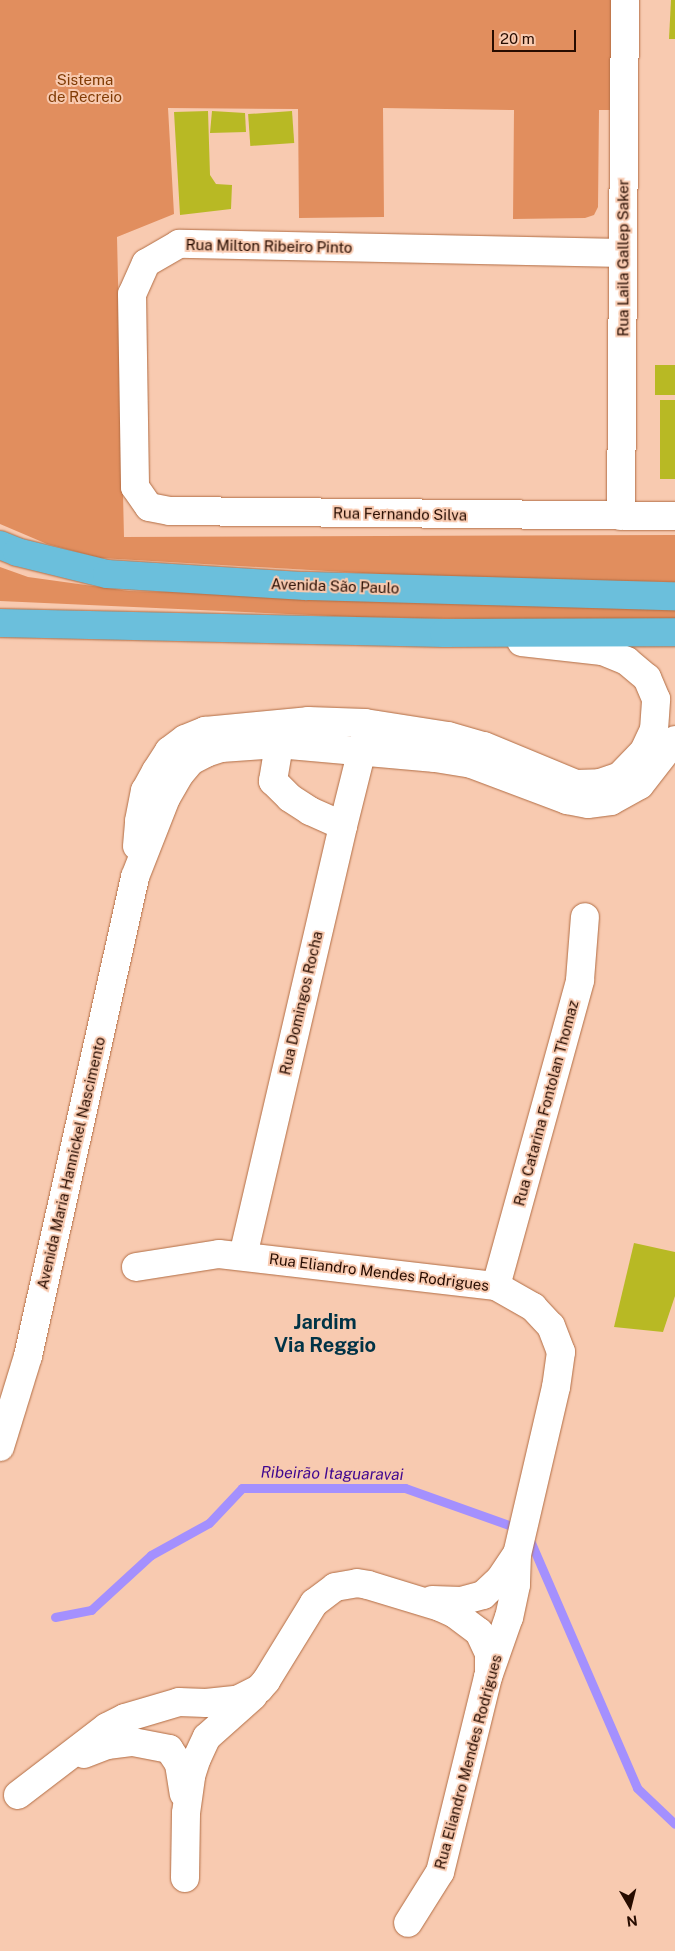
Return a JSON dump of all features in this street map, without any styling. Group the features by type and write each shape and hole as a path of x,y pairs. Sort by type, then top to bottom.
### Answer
{"main road":[{"name":"Avenida São Paulo","path":"0,545 16,552 107,574 306,586 675,596"},
{"path":"0,624 444,633 675,632"}],"street":[{"name":"Rua Laila Gallep Saker","path":"621,516 626,0"},
{"name":"Rua Milton Ribeiro Pinto","path":"135,487 132,294 146,263 179,244 624,254"},
{"name":"Rua Fernando Silva","path":"135,487 149,507 170,511 675,516"},
{"name":"Avenida Maria Hannickel Nascimento","path":"0,1447 28,1356 135,877 166,798 180,774 191,761 206,753 281,733 308,721 365,723 448,736 484,746 576,784 600,783 620,776 644,751 654,730 657,713 656,699 647,678 627,661 602,651 444,633"},
{"name":"Avenida Maria Hannickel Nascimento","path":"281,733 363,750 472,764 567,800 588,804 610,801 640,784 675,740"},
{"path":"281,733 273,780 278,787 310,811 343,826"},
{"name":"Avenida Maria Hannickel Nascimento","path":"363,750 364,742 368,738 379,737 484,746"},
{"name":"Rua Domingos Rocha","path":"243,1256 343,826 363,750"},
{"name":"Rua Catarina Fontolan Thomaz","path":"496,1286 580,980 585,917"},
{"name":"Rua Eliandro Mendes Rodrigues","path":"136,1267 220,1254 496,1286 533,1307 551,1326 561,1352 556,1387 518,1550 516,1585 508,1620 488,1677 440,1872 408,1924"},
{"path":"488,1677 489,1653 469,1616 469,1610 500,1579 518,1550"},
{"path":"58,1764 120,1743 151,1744 183,1754 197,1749 266,1680 314,1603 334,1587 357,1584 410,1597 443,1601 496,1596 502,1599 509,1610 508,1620"},
{"path":"410,1597 455,1614 477,1630"},
{"name":"Rua Eliandro Mendes Rodrigues","path":"477,1630 492,1634 503,1628 508,1620"},
{"path":"18,1796 107,1727 125,1718 179,1703 236,1700 258,1689"},
{"path":"185,1878 186,1813 191,1776 205,1740 208,1724 203,1712 198,1707 179,1703 161,1713 156,1726 160,1739 179,1764 186,1813"}],"green space":[{"name":"Sistema de Recreio","path":"0,0 615,0 615,110 599,110 598,207 594,215 585,218 513,219 514,110 383,108 384,217 299,218 298,109 168,108 174,214 117,237 124,537 675,535 675,582 449,578 100,558 47,544 0,524"},
{"path":"0,567 28,577 129,591 675,604 675,622 357,617 0,601"}],"building":[{"path":"671,0 675,0 675,39 669,39"},
{"path":"208,111 210,175 216,184 232,185 231,209 180,215 174,112"},
{"path":"212,111 245,113 246,132 210,133"},
{"path":"292,111 294,143 250,146 248,114"},
{"path":"655,365 675,365 675,395 655,395"},
{"path":"660,400 675,400 675,479 660,479"},
{"path":"634,1243 675,1252 675,1296 663,1332 614,1327"}],"waterway":[{"name":"Ribeirão Itaguaravai","path":"55,1617 91,1610 151,1555 209,1523 242,1488 405,1488 520,1529"},
{"name":"Ribeirão Itaguaravai","path":"529,1538 637,1788 675,1824"}],"district":[{"name":"Jardim Via Reggio","path":"325,1334"}]}
